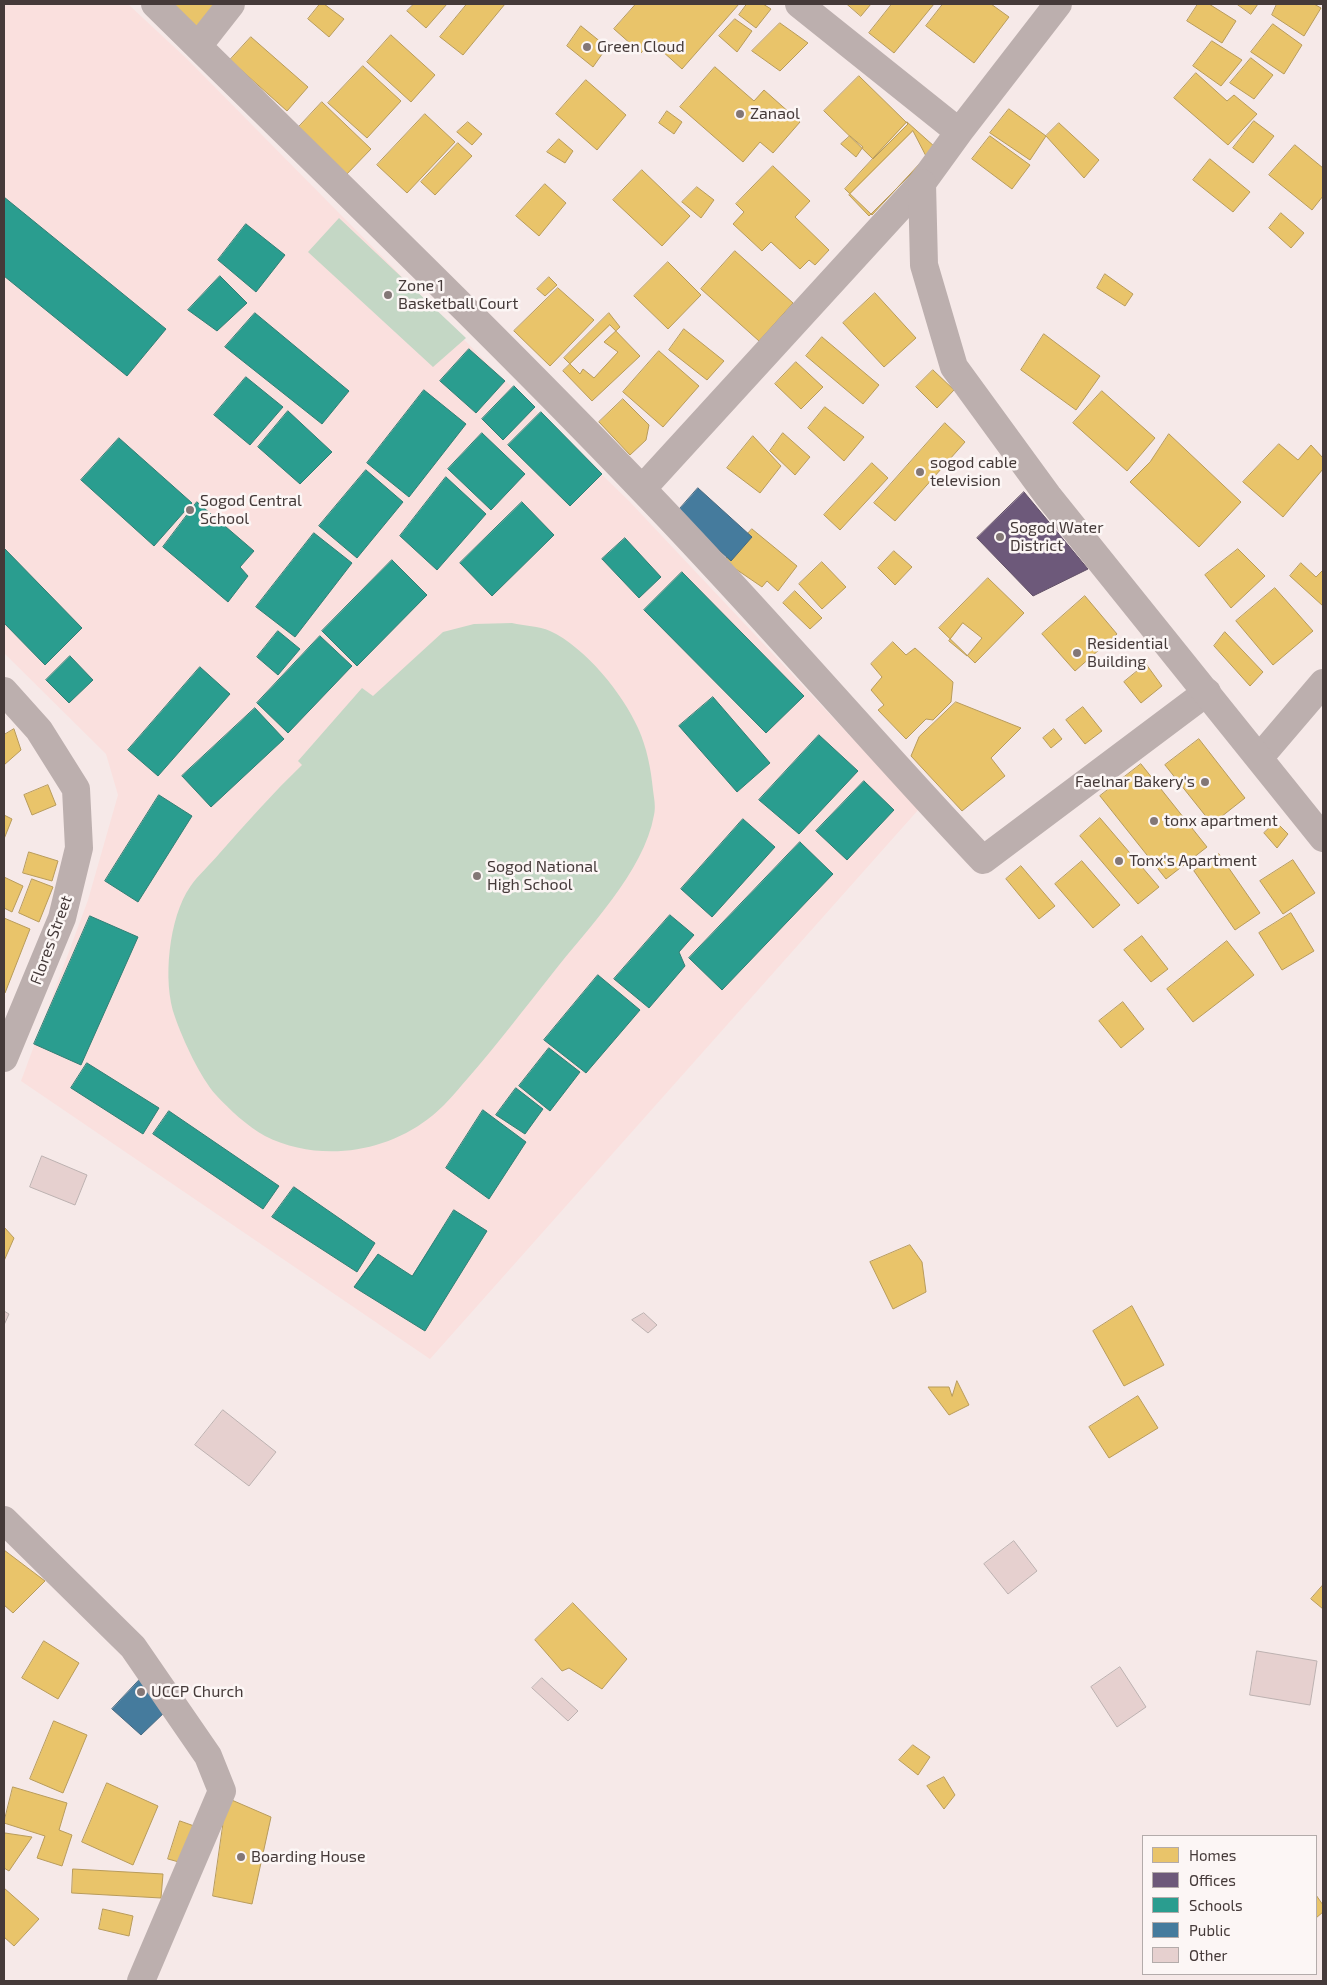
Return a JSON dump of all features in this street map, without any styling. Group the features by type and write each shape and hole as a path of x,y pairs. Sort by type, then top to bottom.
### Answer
{"street":[{"path":"155,4 417,262 642,489 770,626 904,776 983,860 1207,692"},
{"path":"198,46 231,4"},
{"path":"799,4 959,132"},
{"path":"642,489 922,183 1058,4"},
{"path":"922,183 924,265 954,367 1048,496 1260,757 1323,838"},
{"path":"1260,757 1323,683"},
{"name":"Flores Street","path":"4,692 39,730 76,789 79,848 62,918 4,1058"},
{"path":"4,1520 133,1647 208,1756 222,1791 141,1981"}],"shaded area":[{"name":"Sogod National High School","path":"4,4 128,4 187,59 492,368 629,501 919,809 430,1359 21,1081 88,900 118,795 106,754 4,653"}],"green space":[{"name":"Zone 1 Basketball Court","path":"339,218 466,338 433,367 308,252"},
{"path":"512,623 550,631 576,648 602,673 631,715 646,751 655,806 648,836 639,858 597,919 500,1040 449,1100 428,1119 410,1131 390,1140 370,1147 349,1150 327,1151 306,1149 285,1144 265,1136 239,1117 216,1095 192,1058 175,1017 171,1003 168,968 173,932 183,900 197,878 302,765 298,761 362,688 373,696 443,632 474,624"}],"building: Homes":[{"path":"168,4 219,4 197,27"},
{"path":"320,4 324,4 344,19 329,37 308,19"},
{"path":"414,4 447,4 426,28 407,11"},
{"path":"467,4 505,4 463,55 440,37"},
{"path":"636,4 739,4 682,69 651,41 641,53 614,29"},
{"path":"747,4 763,4 771,9 756,28 739,15"},
{"path":"847,4 871,4 861,16"},
{"path":"892,4 934,4 894,53 869,33"},
{"path":"943,4 991,4 1009,17 974,63 926,26"},
{"path":"1198,4 1209,4 1236,21 1222,43 1187,21"},
{"path":"1237,4 1258,4 1251,14"},
{"path":"1277,4 1314,4 1321,8 1304,36 1272,15"},
{"path":"735,19 752,31 737,52 719,36"},
{"path":"780,23 808,43 780,71 752,51"},
{"path":"1273,24 1302,45 1284,74 1251,52"},
{"name":"Green Cloud","path":"581,26 607,47 593,67 567,46"},
{"path":"391,35 435,75 411,102 367,62"},
{"path":"251,37 308,87 287,111 230,60"},
{"path":"1212,41 1242,60 1221,86 1193,66"},
{"path":"1251,58 1273,75 1254,99 1230,83"},
{"path":"363,66 401,101 367,138 328,103"},
{"name":"Zanaol","path":"715,67 754,101 764,90 800,122 773,153 760,142 743,162 680,107"},
{"path":"1196,73 1227,101 1234,95 1257,114 1228,145 1174,98"},
{"path":"859,76 908,124 873,159 824,111"},
{"path":"586,80 626,115 597,150 556,114"},
{"path":"322,102 371,149 344,177 296,130"},
{"path":"1009,109 1046,136 1030,160 990,133"},
{"path":"667,111 682,122 674,134 659,123"},
{"path":"425,114 455,142 407,193 377,165"},
{"path":"1254,121 1274,136 1253,163 1233,148"},
{"path":"468,122 482,134 472,145 457,132"},
{"path":"907,122 935,147 872,215 845,189"},
{"path":"1059,123 1099,160 1084,178 1046,136"},
{"path":"913,131 927,158 869,216 849,195"},
{"path":"850,136 863,147 856,157 841,144"},
{"path":"990,136 1030,165 1012,189 972,159"},
{"path":"559,139 573,151 565,163 547,152"},
{"path":"458,143 472,156 435,195 421,182"},
{"path":"1295,145 1323,168 1323,196 1312,210 1269,175"},
{"path":"1210,159 1250,192 1233,212 1193,180"},
{"path":"773,166 810,201 795,217 829,250 815,265 809,260 800,269 771,242 762,251 733,224 744,212 736,204"},
{"path":"642,170 690,216 662,246 613,200"},
{"path":"545,184 566,203 539,236 516,216"},
{"path":"697,187 714,200 701,218 682,202"},
{"path":"1281,213 1304,233 1291,248 1269,228"},
{"path":"735,251 793,303 759,341 701,289"},
{"path":"668,262 701,295 668,329 634,296"},
{"path":"1105,274 1133,294 1125,306 1097,288"},
{"path":"549,277 557,285 545,296 537,289"},
{"path":"558,288 594,320 550,366 514,331"},
{"path":"875,293 916,338 884,367 843,323"},
{"path":"609,313 620,327 604,342 618,352 594,378 583,369 580,374 564,358"},
{"path":"610,325 640,356 592,401 563,371"},
{"path":"684,329 724,361 707,380 669,350"},
{"path":"1044,334 1100,376 1076,410 1021,370"},
{"path":"822,337 879,385 863,404 806,356"},
{"path":"659,351 699,386 663,427 623,392"},
{"path":"796,362 823,387 801,409 775,384"},
{"path":"933,370 954,390 937,408 916,387"},
{"path":"1102,391 1155,438 1127,471 1073,423"},
{"path":"623,399 649,425 646,440 630,455 599,422"},
{"path":"825,407 864,437 844,461 808,428"},
{"name":"sogod cable television","path":"945,423 965,442 895,521 874,503"},
{"path":"783,433 810,457 795,475 770,451"},
{"path":"1169,434 1241,502 1199,547 1130,482 1150,462"},
{"path":"753,436 781,466 760,493 727,468"},
{"path":"1279,444 1298,460 1311,445 1323,458 1323,469 1283,517 1243,482"},
{"path":"872,463 888,478 840,530 824,515"},
{"path":"752,529 797,566 778,591 767,581 762,587 724,561"},
{"path":"1238,549 1265,576 1231,608 1205,575"},
{"path":"894,551 912,567 895,585 878,568"},
{"path":"822,562 846,587 822,609 799,584"},
{"path":"1301,563 1316,577 1323,570 1323,606 1290,576"},
{"path":"988,578 1024,613 975,663 939,628"},
{"path":"1275,588 1313,631 1273,665 1236,621"},
{"path":"795,591 822,618 810,629 783,603"},
{"name":"Residential Building","path":"1085,596 1117,634 1075,671 1042,634"},
{"path":"963,623 982,638 967,656 949,641"},
{"path":"1225,632 1263,672 1250,686 1214,646"},
{"path":"893,642 906,655 915,648 953,682 951,702 933,720 926,719 906,739 878,710 884,705 871,690 882,677 871,664"},
{"path":"1146,664 1162,686 1141,703 1124,682"},
{"path":"956,702 1021,728 991,758 1005,776 962,811 911,756 919,737"},
{"path":"1083,707 1102,731 1085,744 1066,720"},
{"path":"14,729 21,750 4,765 4,735"},
{"path":"1054,729 1062,739 1051,748 1043,738"},
{"name":"Faelnar Bakery's","path":"1199,739 1245,798 1212,824 1165,765"},
{"name":"tonx apartment","path":"1141,764 1207,847 1166,879 1100,796"},
{"path":"48,785 56,805 32,815 24,795"},
{"path":"4,815 12,819 4,839"},
{"name":"Tonx's Apartment","path":"1100,818 1159,887 1138,904 1080,836"},
{"path":"1276,822 1288,834 1277,848 1264,833"},
{"path":"29,852 58,861 52,881 23,873"},
{"path":"1219,854 1260,913 1235,930 1194,871"},
{"path":"1293,860 1315,893 1283,914 1260,881"},
{"path":"1082,861 1120,905 1093,928 1055,884"},
{"path":"1021,866 1055,906 1039,919 1006,879"},
{"path":"4,877 23,886 12,912 4,908"},
{"path":"32,879 53,887 39,922 19,913"},
{"path":"1291,913 1314,951 1282,970 1259,933"},
{"path":"4,918 30,929 5,993 4,993"},
{"path":"1142,936 1168,969 1151,982 1124,950"},
{"path":"1227,941 1254,975 1193,1022 1167,989"},
{"path":"1123,1002 1144,1029 1121,1048 1099,1021"},
{"path":"4,1227 14,1238 4,1261"},
{"path":"910,1245 922,1262 926,1292 893,1309 870,1262"},
{"path":"1132,1306 1164,1365 1124,1386 1093,1331"},
{"path":"957,1381 969,1405 949,1415 928,1387 949,1387 952,1396"},
{"path":"1138,1396 1158,1428 1109,1458 1089,1427"},
{"path":"4,1550 45,1581 13,1613 4,1605"},
{"path":"1323,1585 1323,1609 1311,1599"},
{"path":"573,1603 627,1659 602,1689 569,1668 562,1671 535,1640"},
{"path":"44,1641 79,1663 58,1699 22,1678"},
{"path":"54,1721 87,1735 63,1793 30,1779"},
{"path":"913,1745 930,1757 918,1775 899,1760"},
{"path":"944,1777 955,1795 944,1809 927,1786"},
{"path":"107,1783 158,1806 133,1865 82,1842"},
{"path":"13,1787 67,1803 59,1830 72,1835 62,1866 37,1858 45,1836 4,1823"},
{"name":"Boarding House","path":"227,1798 271,1817 252,1904 213,1896"},
{"path":"180,1821 197,1827 186,1864 168,1859"},
{"path":"5,1833 32,1837 9,1871 4,1868"},
{"path":"73,1869 163,1874 161,1898 72,1893"},
{"path":"4,1888 39,1919 14,1946 4,1937"},
{"path":"1317,1896 1323,1905 1323,1912 1317,1917"},
{"path":"103,1909 133,1916 129,1936 99,1929"}],"building: Offices":[{"path":"1024,492 1088,569 1033,596 977,538"}],"building: Schools":[{"path":"4,197 166,329 127,376 4,276"},
{"path":"246,224 285,255 256,292 218,260"},
{"path":"220,276 247,303 217,331 188,310"},
{"path":"255,313 349,391 322,424 225,347"},
{"path":"469,349 505,381 476,413 440,381"},
{"path":"246,377 283,407 250,445 214,415"},
{"path":"514,386 535,407 503,440 482,419"},
{"path":"424,390 466,424 409,497 367,463"},
{"path":"288,411 332,452 300,484 258,447"},
{"path":"541,412 602,474 570,506 508,445"},
{"path":"482,433 525,474 491,510 448,469"},
{"path":"119,438 192,503 154,546 81,480"},
{"path":"366,470 403,502 357,558 319,526"},
{"path":"446,477 486,514 437,570 400,536"},
{"path":"197,502 254,551 240,567 248,576 228,602 163,547"},
{"path":"522,502 554,535 492,596 460,563"},
{"path":"314,533 352,563 295,637 256,607"},
{"path":"625,538 661,577 639,598 602,559"},
{"path":"4,548 82,628 45,665 4,623"},
{"path":"392,560 427,595 357,666 322,631"},
{"path":"682,572 804,696 766,733 644,610"},
{"path":"278,631 300,649 278,675 257,657"},
{"path":"320,636 352,666 288,733 257,703"},
{"path":"70,656 93,680 69,703 46,680"},
{"path":"200,667 230,694 158,776 128,750"},
{"path":"713,697 770,763 737,792 679,726"},
{"path":"255,708 284,739 211,807 182,776"},
{"path":"819,735 858,771 799,834 759,800"},
{"path":"864,781 894,810 847,860 816,831"},
{"path":"159,795 192,816 138,902 105,881"},
{"path":"743,819 775,847 712,917 681,889"},
{"path":"800,842 833,874 722,990 689,958"},
{"path":"670,915 694,935 679,952 685,966 649,1008 614,979"},
{"path":"90,916 138,937 81,1065 34,1044"},
{"path":"598,975 640,1010 586,1073 544,1040"},
{"path":"549,1048 580,1072 550,1111 519,1086"},
{"path":"87,1063 159,1108 143,1134 71,1088"},
{"path":"516,1088 543,1109 525,1134 496,1115"},
{"path":"483,1110 526,1142 489,1199 446,1168"},
{"path":"169,1111 279,1186 263,1209 153,1134"},
{"path":"294,1187 375,1243 357,1272 272,1217"},
{"path":"454,1210 487,1231 425,1331 354,1287 378,1254 412,1276"}],"building: Public":[{"path":"698,488 752,537 731,561 677,512"},
{"name":"UCCP Church","path":"144,1675 167,1710 141,1735 112,1709"}],"building: Other":[{"path":"42,1156 87,1175 75,1205 30,1187"},
{"path":"4,1311 9,1314 4,1325"},
{"path":"644,1313 657,1325 648,1333 632,1320"},
{"path":"223,1410 276,1452 249,1486 195,1445"},
{"path":"1014,1541 1037,1571 1008,1594 984,1564"},
{"path":"1257,1651 1317,1661 1310,1705 1250,1695"},
{"path":"1120,1667 1146,1707 1117,1727 1091,1687"},
{"path":"542,1678 578,1711 568,1721 532,1688"}],"place":[{"name":"Green Cloud","path":"587,47"},
{"name":"Zanaol","path":"740,114"},
{"name":"Zone 1 Basketball Court","path":"388,295"},
{"name":"sogod cable television","path":"920,472"},
{"name":"Sogod Central School","path":"190,510"},
{"name":"Sogod Water District","path":"1000,537"},
{"name":"Residential Building","path":"1077,653"},
{"name":"Faelnar Bakery's","path":"1205,782"},
{"name":"tonx apartment","path":"1154,821"},
{"name":"Tonx's Apartment","path":"1119,861"},
{"name":"Sogod National High School","path":"477,876"},
{"name":"UCCP Church","path":"141,1692"},
{"name":"Boarding House","path":"241,1857"}]}
